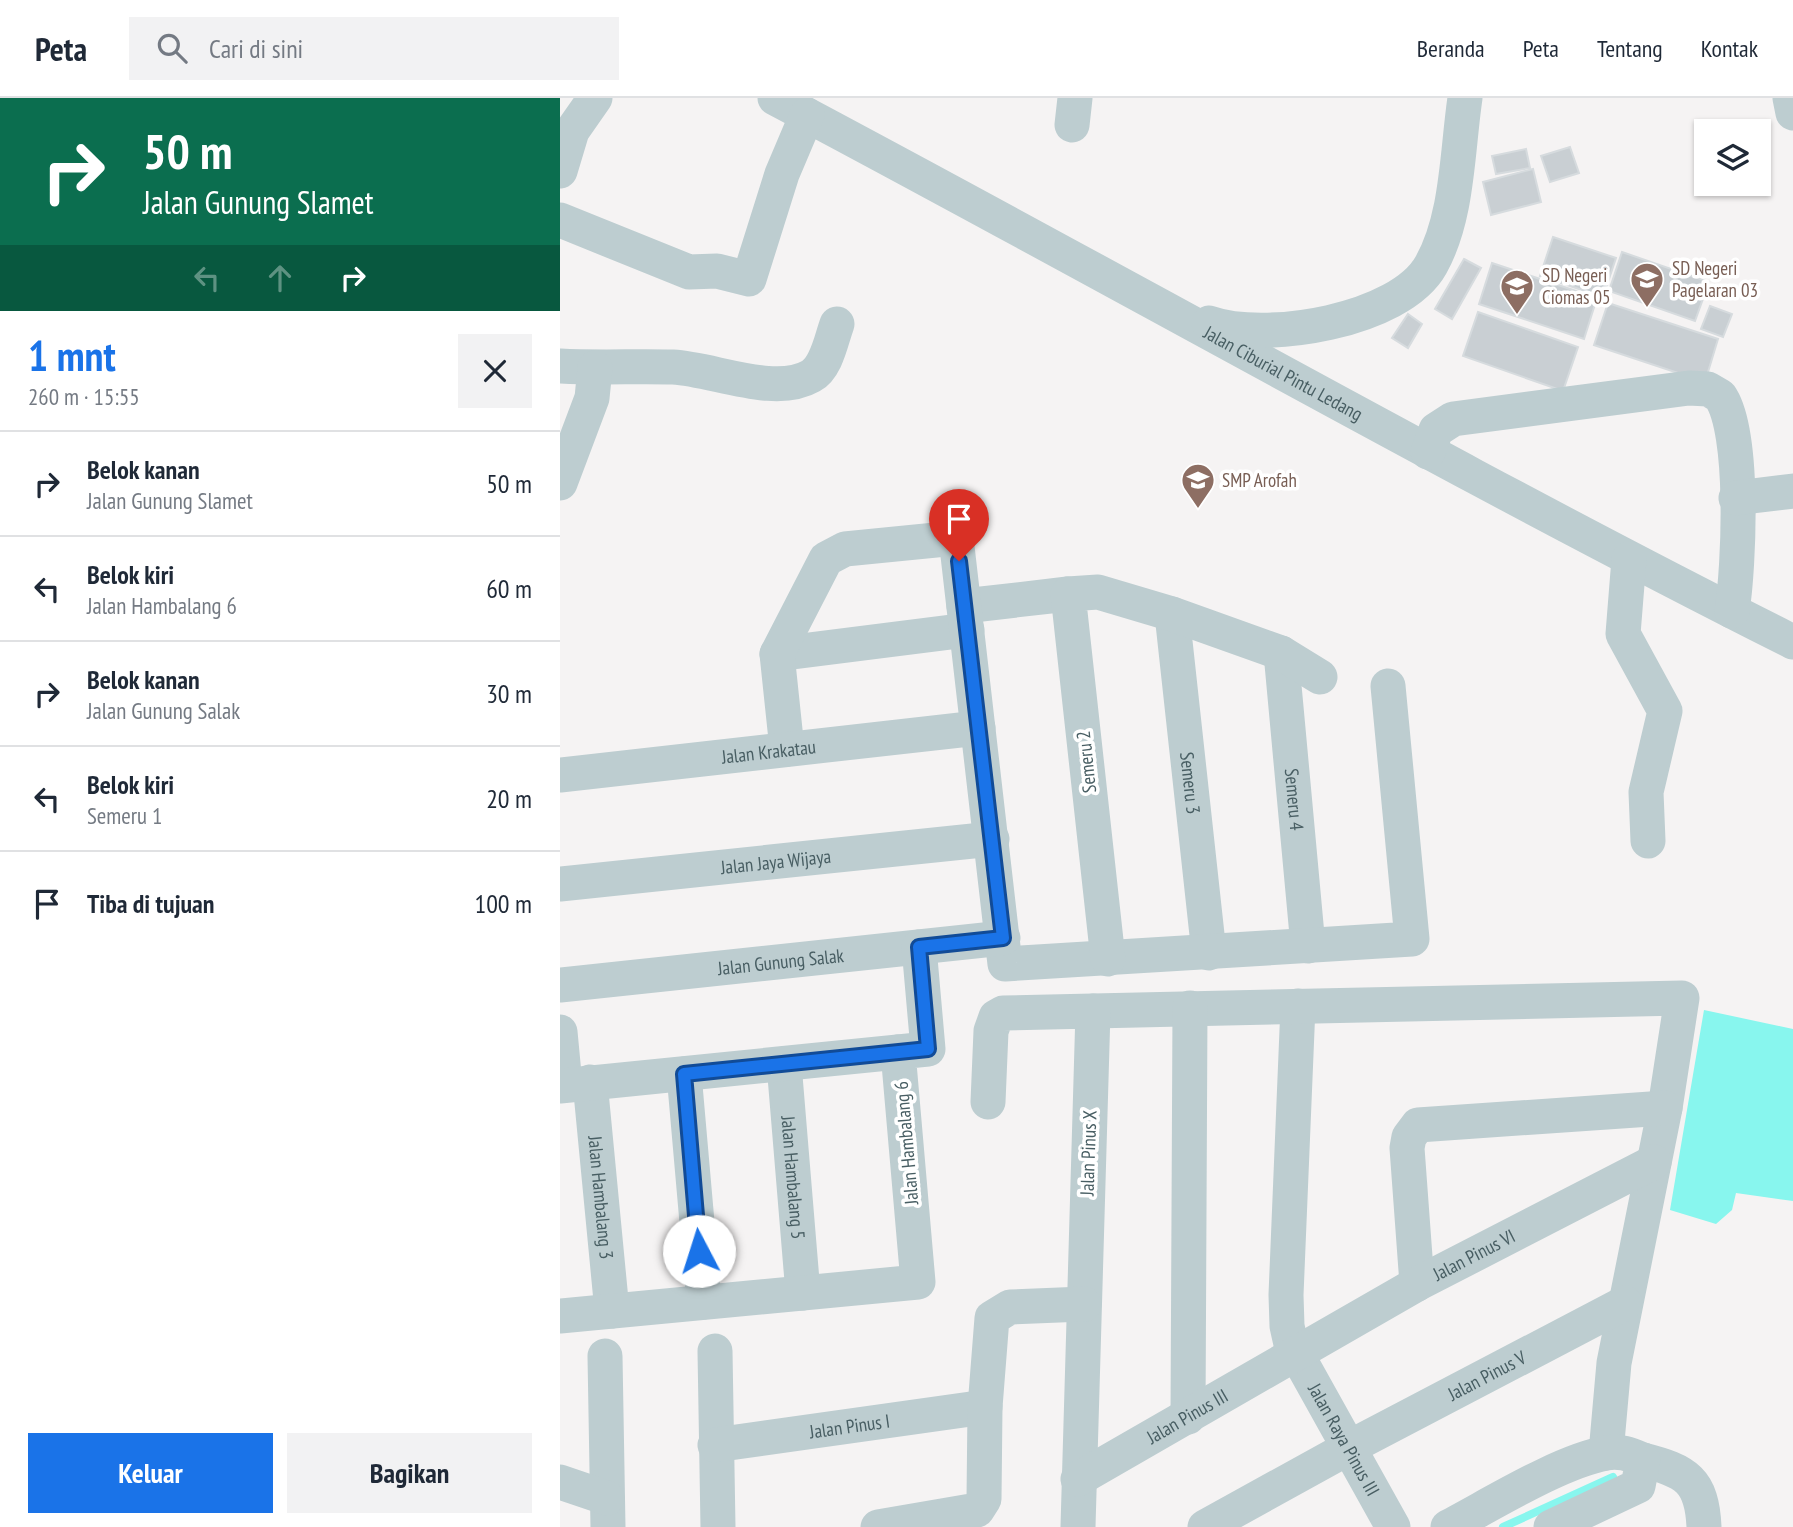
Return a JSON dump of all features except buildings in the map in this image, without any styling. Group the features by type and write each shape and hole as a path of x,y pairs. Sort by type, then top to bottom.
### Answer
{"street":[{"path":"560,171 572,131 595,98"},
{"name":"Jalan Ciburial Pintu Ledang","path":"775,98 1428,452 1629,559 1793,642"},
{"path":"1166,308 1223,328 1293,329 1328,323 1364,311 1408,289 1429,268 1445,230 1465,98"},
{"path":"1790,98 1793,113"},
{"path":"560,220 689,272 717,271 749,279 782,174 807,115"},
{"path":"560,366 676,368 743,380 778,383 801,380 813,375 822,366 837,324"},
{"path":"560,483 592,398 595,368"},
{"path":"1428,452 1436,430 1447,420 1666,391 1707,389 1720,396 1732,424 1738,555 1732,611"},
{"path":"1736,498 1793,491"},
{"path":"788,749 777,654 801,613 826,559 836,552 956,538 1005,964 1412,939 1388,686"},
{"path":"1629,559 1623,634 1665,711 1646,792 1648,841"},
{"path":"777,654 1083,593 1172,614 1281,653 1320,677"},
{"name":"Semeru 2","path":"1083,593 1108,959"},
{"name":"Semeru 3","path":"1172,614 1209,953"},
{"name":"Semeru 4","path":"1281,653 1308,946"},
{"name":"Jalan Krakatau","path":"560,775 978,728"},
{"name":"Jalan Jaya Wijaya","path":"560,884 992,839"},
{"name":"Jalan Gunung Salak","path":"560,985 1003,938"},
{"path":"572,1084 928,1049 919,947"},
{"path":"988,1102 991,1031 996,1017 1012,1013 1682,998 1665,1108 1611,1385 1606,1453"},
{"name":"Jalan Raya Pinus III","path":"1298,1006 1286,1295 1288,1336 1393,1527"},
{"path":"1188,1417 1190,1009"},
{"name":"Jalan Pinus X","path":"1078,1527 1093,1012"},
{"name":"Jalan Hambalang 3","path":"560,1032 572,1084 612,1311"},
{"name":"Jalan Hambalang 6","path":"803,1293 918,1282 898,1052"},
{"name":"Jalan Hambalang 5","path":"784,1064 803,1293"},
{"path":"684,1074 704,1302"},
{"path":"1417,1284 1407,1147 1409,1137 1418,1125 1665,1108"},
{"name":"Jalan Pinus VI","path":"1296,1352 1417,1284 1654,1162"},
{"path":"560,1316 803,1293"},
{"name":"Jalan Pinus V","path":"1205,1527 1350,1447 1625,1303"},
{"path":"878,1527 977,1510 984,1499 985,1407 992,1318 1010,1307 1084,1304"},
{"path":"715,1351 718,1527"},
{"name":"Jalan Pinus III","path":"1078,1479 1296,1352"},
{"path":"605,1356 608,1512"},
{"name":"Jalan Pinus I","path":"715,1445 985,1407"},
{"path":"1448,1527 1561,1469 1606,1453 1625,1452 1674,1468 1690,1478 1711,1521"},
{"path":"1551,1527 1639,1486 1643,1460"},
{"path":"560,1482 608,1512"}],"water":[{"path":"1704,1010 1793,1029 1793,1201 1736,1193 1732,1210 1716,1224 1670,1210"}],"waterway":[{"path":"1503,1527 1613,1477"}],"place":[{"name":"SD Negeri Pagelaran 03","path":"1647,309"},
{"name":"SD Negeri Ciomas 05","path":"1517,316"},
{"name":"SMP Arofah","path":"1198,510"}],"route":[{"path":"699,1251 684,1074 928,1049 919,947 1003,938 959,561"}]}
